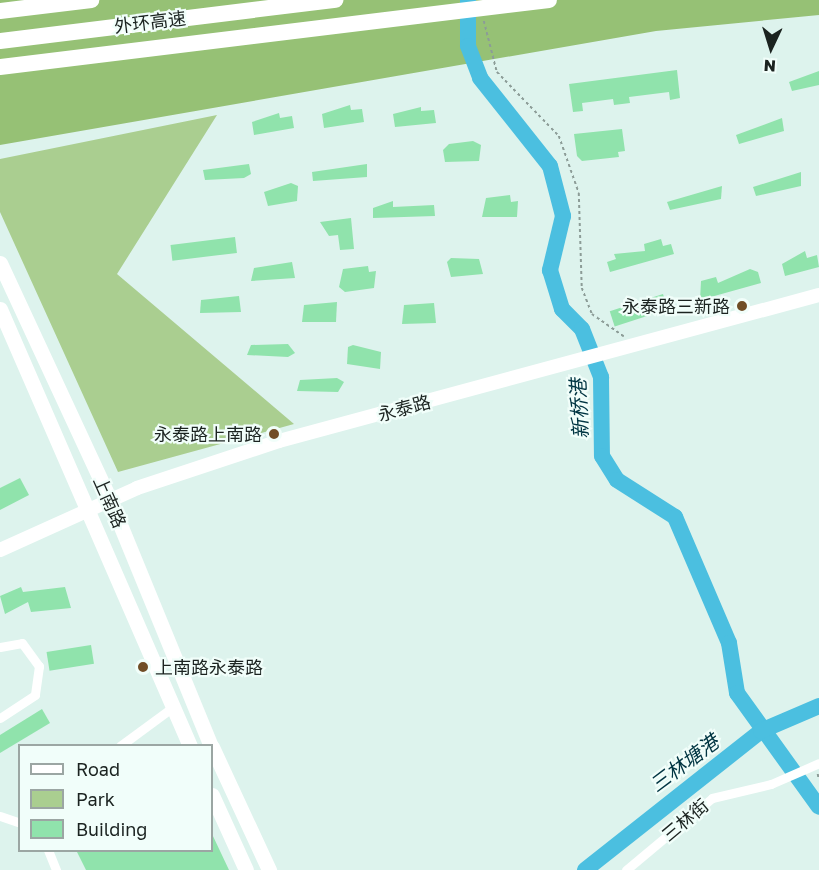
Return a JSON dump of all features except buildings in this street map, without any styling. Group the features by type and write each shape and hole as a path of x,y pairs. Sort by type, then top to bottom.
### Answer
{"highway":[{"path":"0,11 91,0"},
{"name":"外环高速","path":"0,40 336,0"},
{"path":"0,67 439,13 488,12 549,0"}],"main road":[{"name":"上南路","path":"0,263 110,500 210,744"},
{"name":"上南路","path":"0,309 189,744"},
{"name":"上南路","path":"213,750 269,870"},
{"path":"213,797 246,870"}],"street":[{"name":"永泰路","path":"0,550 110,500 279,441 572,364 819,295"},
{"path":"0,647 22,643 39,666 35,695 0,718"},
{"path":"123,744 173,707"},
{"name":"三林街","path":"626,870 712,798 784,778 819,763"},
{"path":"0,816 18,822"},
{"path":"49,852 56,870"}],"path":[{"path":"488,12 497,72 559,136 572,167 579,193 582,288 592,314 627,349"}],"green space":[{"path":"0,0 819,0 819,15 656,31 0,145"},
{"path":"217,115 117,274 294,424 118,472 0,212 0,159"}],"waterway":[{"name":"新桥港","path":"468,0 468,46 480,78 550,166 563,216 550,270 562,309 582,329 601,377 602,456 617,480 675,517 729,643 737,693 819,807"},
{"name":"三林塘港","path":"585,870 761,731 819,706"}],"place":[{"name":"永泰路三新路","path":"742,306"},
{"name":"永泰路上南路","path":"274,434"},
{"name":"上南路永泰路","path":"143,667"}]}
